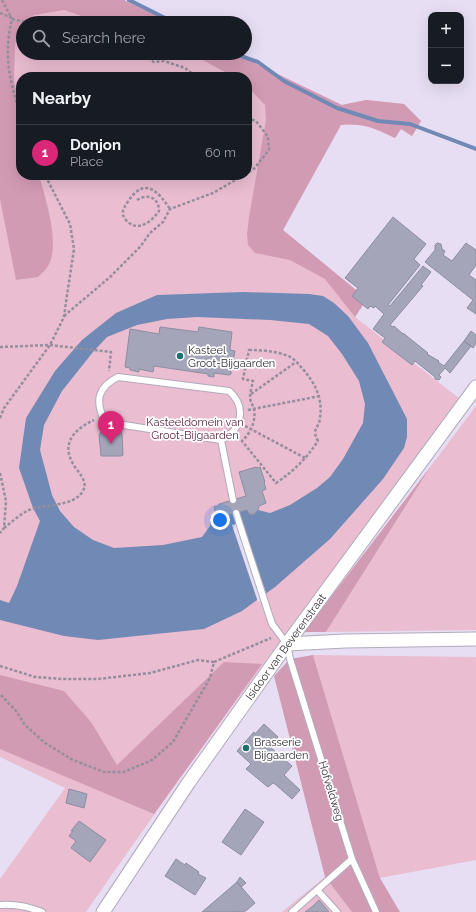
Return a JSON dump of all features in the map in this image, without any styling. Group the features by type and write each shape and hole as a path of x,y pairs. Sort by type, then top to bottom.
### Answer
{"street":[{"name":"Isidoor van Beverenstraat","path":"103,912 284,639 476,387"},
{"path":"284,639 345,641 476,639"}],"lane":[{"path":"118,377 229,391 235,397 240,411 240,417 236,429 221,440 111,424 104,420 99,409 100,395 107,383 118,377"},
{"path":"221,440 233,500"},
{"path":"236,513 272,624 284,639"},
{"name":"Hofveldweg","path":"284,639 352,859 376,912"},
{"path":"292,912 352,859"},
{"path":"317,890 337,912"},
{"path":"0,905 8,904 32,908 42,912"}],"path":[{"path":"2,0 12,19 8,36 8,58 12,88 16,101"},
{"path":"0,13 16,20"},
{"path":"151,60 154,62 164,61 185,68 190,72"},
{"path":"252,120 256,121 268,137 269,150 252,170"},
{"path":"0,418 4,408 50,345 64,317 74,249 70,224 48,180"},
{"path":"64,317 110,277 140,247 150,233 163,222 170,209 213,193 235,180"},
{"path":"137,200 144,196 150,196 159,206 159,212 139,227 126,221 123,214 124,208 135,192 140,189 150,188 159,193 170,209"},
{"path":"157,202 163,198"},
{"path":"0,347 50,345 112,352 107,383"},
{"path":"249,350 268,351 290,356 296,362 310,377 320,396 320,420 316,426 315,435 318,441 306,458 287,476 276,483 242,441 246,438 255,418 254,409 250,398 253,381 243,379 249,350"},
{"path":"250,394 296,362"},
{"path":"240,411 320,396"},
{"path":"0,533 4,528 30,510 73,500 82,492 85,486 82,477 71,461 68,450 69,441 81,426 102,416"},
{"path":"238,422 306,458"},
{"path":"0,473 6,501 4,528"},
{"path":"0,666 35,677 62,680 98,679 150,674 198,660 214,662 284,639"},
{"path":"0,694 16,711 25,725 51,746 74,760 104,772 124,772 152,760 173,742 210,678 214,662"}],"green space":[{"name":"Kasteeldomein van Groot-Bijgaarden","path":"0,0 124,0 157,16 16,16 16,60 249,60 342,105 366,100 404,104 421,121 412,136 401,129 395,138 369,127 340,125 283,230 367,299 355,317 460,399 177,782 86,912 0,912 0,879 65,788 0,757"},
{"path":"476,406 476,630 326,632 431,466"},
{"path":"313,655 476,657 476,860 380,878"},
{"path":"325,877 352,912 282,912"}],"shaded area":[{"path":"0,0 124,0 157,16 82,16 64,10 33,16 16,16 14,82 16,89 16,180 40,180 51,221 53,246 52,257 48,266 38,277 16,280 0,199"},
{"path":"203,60 249,60 342,105 366,100 404,104 421,121 412,136 401,129 395,138 369,127 341,125 283,230 367,299 355,317 325,279 290,260 255,253 248,245 247,234 249,217 266,120 265,105 252,91 252,72 225,72"},
{"path":"431,466 326,632 304,632"},
{"path":"313,655 380,878 400,912 352,912 325,877 274,676 290,659"},
{"path":"224,662 262,664 154,814 0,749 0,675 64,691 91,722 117,765"}],"water":[{"path":"243,292 309,294 323,296 334,303 348,316 368,343 407,419 407,437 404,448 383,479 330,539 275,587 242,611 204,629 98,640 64,636 0,620 0,600 9,603 17,586 40,521 33,508 19,468 26,418 55,371 82,340 116,313 157,295","holes":["197,317 270,320 309,324 328,336 342,354 359,381 365,404 363,423 343,459 330,477 317,488 290,505 270,513 258,510 252,514 247,510 225,516 225,520 221,524 216,522 214,515 210,517 210,526 202,537 163,545 114,548 93,540 74,527 60,511 52,495 40,450 44,425 62,391 107,337 137,325 167,319"]}],"pier":[{"path":"242,522 267,596 258,602 232,525"}],"building":[{"path":"393,217 426,244 414,259 420,265 388,305 390,306 423,266 431,272 421,285 423,286 390,325 393,327 394,326 428,353 427,354 439,361 438,362 444,366 464,341 471,346 450,373 445,368 439,375 441,377 439,380 435,379 435,377 415,361 412,365 382,342 385,338 373,329 384,314 375,306 374,308 370,306 368,309 352,296 358,288 345,278"},
{"path":"437,243 441,244 442,249 445,251 443,255 452,261 466,243 476,250 476,265 469,275 476,280 476,314 467,308 473,300 425,262 435,250 435,245"},
{"name":"Kasteel Groot-Bijgaarden","path":"160,327 198,332 199,327 232,332 230,350 235,351 233,361 229,361 228,368 231,371 231,374 214,373 214,377 208,376 208,374 154,366 153,372 139,369 139,372 125,367 130,329 159,334"},
{"path":"471,331 476,335 476,343 473,348 464,341"},
{"path":"101,432 121,432 123,455 101,456 99,435"},
{"path":"260,467 265,482 266,489 262,491 266,503 259,506 258,510 254,514 249,514 247,510 225,516 225,520 222,523 219,524 216,522 214,507 219,506 219,504 246,496 239,472"},
{"path":"264,724 278,737 269,746 292,766 284,775 300,790 292,799 275,784 273,783 268,787 246,769 251,764 237,751 254,732 255,734"},
{"path":"69,789 87,794 84,808 66,803"},
{"path":"245,809 264,822 241,855 222,842"},
{"path":"79,821 106,840 90,862 71,848 76,841 69,836"},
{"path":"176,859 185,865 186,863 199,872 198,874 206,878 195,895 165,876"},
{"path":"240,877 246,883 241,887 237,882"},
{"path":"237,882 255,903 247,910 243,912 202,912"},
{"path":"319,900 329,912 305,912 313,906"}],"waterway":[{"path":"129,0 161,16"},
{"path":"252,60 258,62 284,81 337,108 378,121 410,124 476,149"}],"place":[{"name":"Kasteel Groot-Bijgaarden","path":"180,356"},
{"name":"Donjon","path":"111,444"},
{"name":"Brasserie Bijgaarden","path":"246,748"}]}
